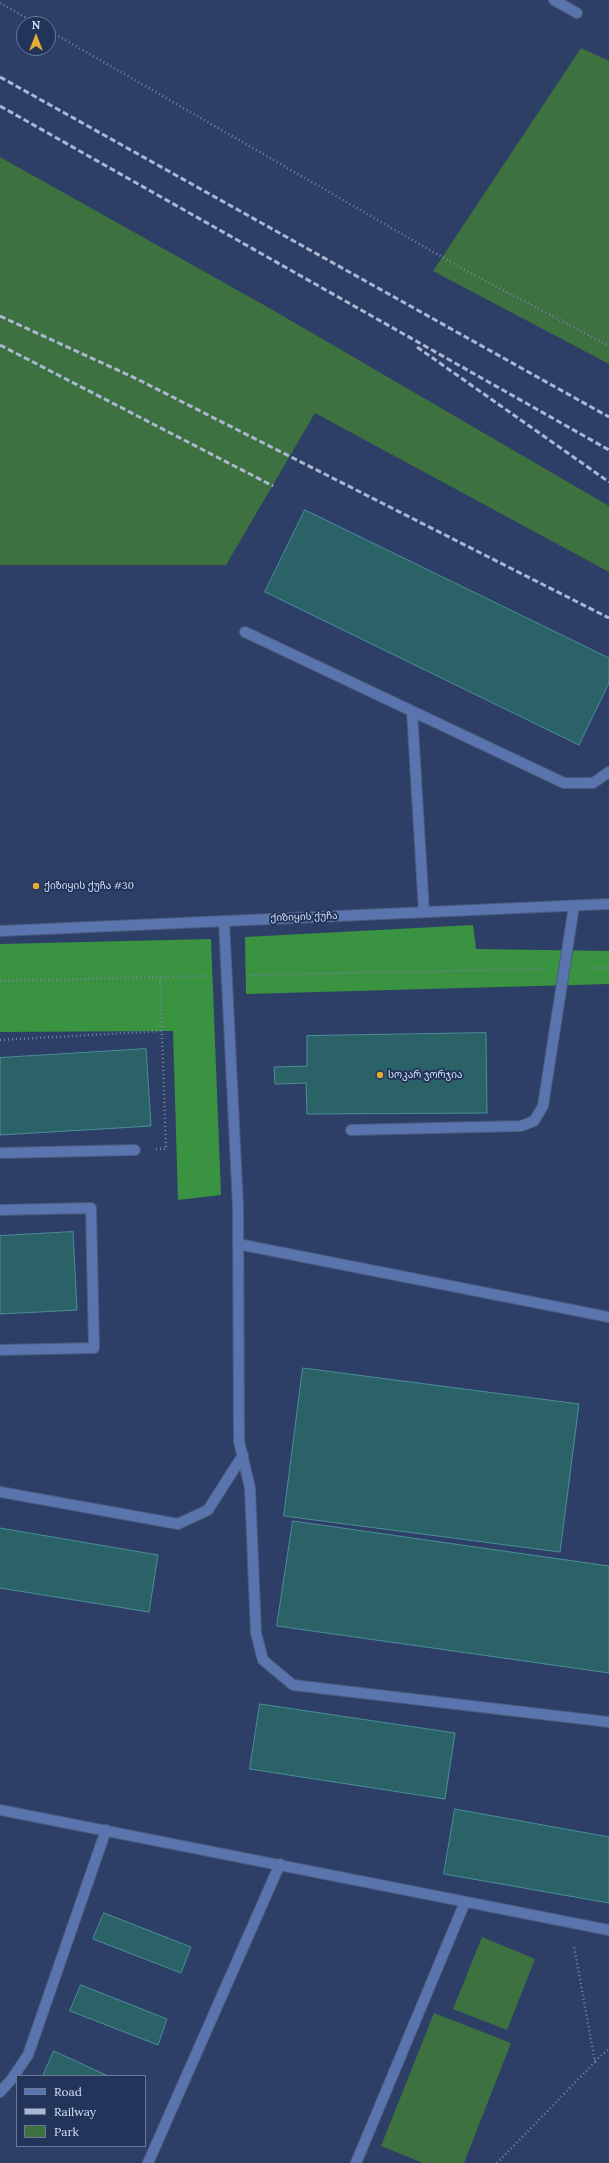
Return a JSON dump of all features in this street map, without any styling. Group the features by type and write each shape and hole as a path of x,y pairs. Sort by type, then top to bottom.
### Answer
{"street":[{"path":"554,0 577,13"},
{"path":"245,632 564,783 593,783 609,772"},
{"path":"412,711 424,912"},
{"name":"ქიზიყის ქუჩა","path":"0,931 609,904"},
{"path":"351,1130 521,1126 534,1121 543,1106 574,906"},
{"path":"224,921 238,1206 239,1441 250,1488 256,1633 263,1660 294,1684 608,1722"},
{"path":"0,1153 135,1150"},
{"path":"0,1210 91,1208 94,1348 0,1350"},
{"path":"238,1244 609,1317"},
{"path":"0,1492 178,1524 208,1510 242,1455"},
{"path":"0,1810 609,1930"},
{"path":"0,2092 11,2080 28,2055 106,1830"},
{"path":"148,2163 280,1864"},
{"path":"359,2162 465,1902"}],"path":[{"path":"0,2 24,16"},
{"path":"56,35 462,268 609,346"},
{"path":"0,981 160,976 609,968"},
{"path":"135,1150 166,1149 160,976"},
{"path":"0,1040 162,1031"},
{"path":"570,1922 595,2062"},
{"path":"497,2163 609,2049"}],"green space":[{"path":"581,48 609,61 609,364 433,271"},
{"path":"0,157 271,309 609,506 609,572 315,413 226,565 0,565"},
{"path":"473,925 476,949 609,951 609,984 246,994 245,937"},
{"path":"211,939 221,1195 178,1200 173,1031 0,1032 0,944"},
{"path":"482,1937 535,1959 507,2030 453,2009"},
{"path":"434,2013 511,2043 464,2163 423,2163 381,2146"}],"building":[{"path":"305,510 609,658 609,683 579,745 265,592"},
{"name":"სოკარ ჯორჯია","path":"486,1033 487,1113 307,1114 306,1083 275,1084 274,1067 307,1066 307,1036"},
{"path":"146,1049 151,1126 0,1135 0,1058"},
{"path":"73,1232 77,1310 0,1314 0,1236"},
{"path":"303,1368 579,1404 560,1552 284,1516"},
{"path":"293,1521 609,1566 609,1673 277,1626"},
{"path":"0,1528 158,1555 149,1612 0,1588"},
{"path":"260,1704 455,1733 445,1799 250,1769"},
{"path":"455,1809 609,1837 609,1903 444,1874"},
{"path":"104,1913 191,1947 181,1973 93,1939"},
{"path":"81,1985 167,2019 158,2045 70,2011"},
{"path":"54,2051 106,2075 43,2075"}],"railway":[{"path":"0,77 609,417"},
{"path":"0,106 609,450"},
{"path":"0,316 139,380 609,618"},
{"path":"0,345 273,486"},
{"path":"417,347 609,482"}],"place":[{"name":"ქიზიყის ქუჩა #30","path":"36,886"},
{"name":"სოკარ ჯორჯია","path":"380,1075"}]}
